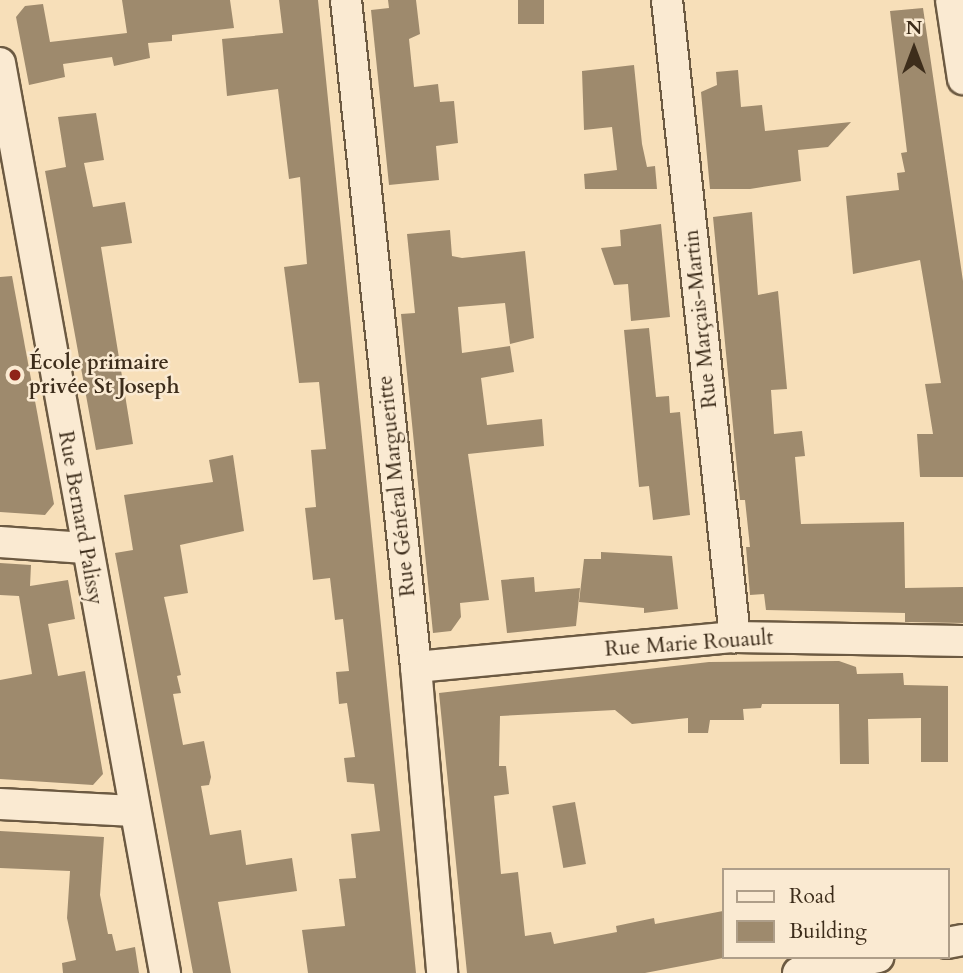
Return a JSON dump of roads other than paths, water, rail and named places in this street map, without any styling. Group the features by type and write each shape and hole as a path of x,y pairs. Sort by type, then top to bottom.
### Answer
{"street":[{"name":"Rue Général Margueritte","path":"346,0 416,667 442,973"},
{"name":"Rue Marçais-Martin","path":"667,0 734,637"},
{"path":"951,0 963,79"},
{"name":"Rue Bernard Palissy","path":"0,63 85,548 165,973"},
{"path":"0,542 85,548"},
{"name":"Rue Marie Rouault","path":"416,667 734,637 963,641"},
{"path":"0,803 134,811"},
{"path":"798,973 868,959"}],"place":[{"name":"École primaire privée St Joseph","path":"15,375"}]}
